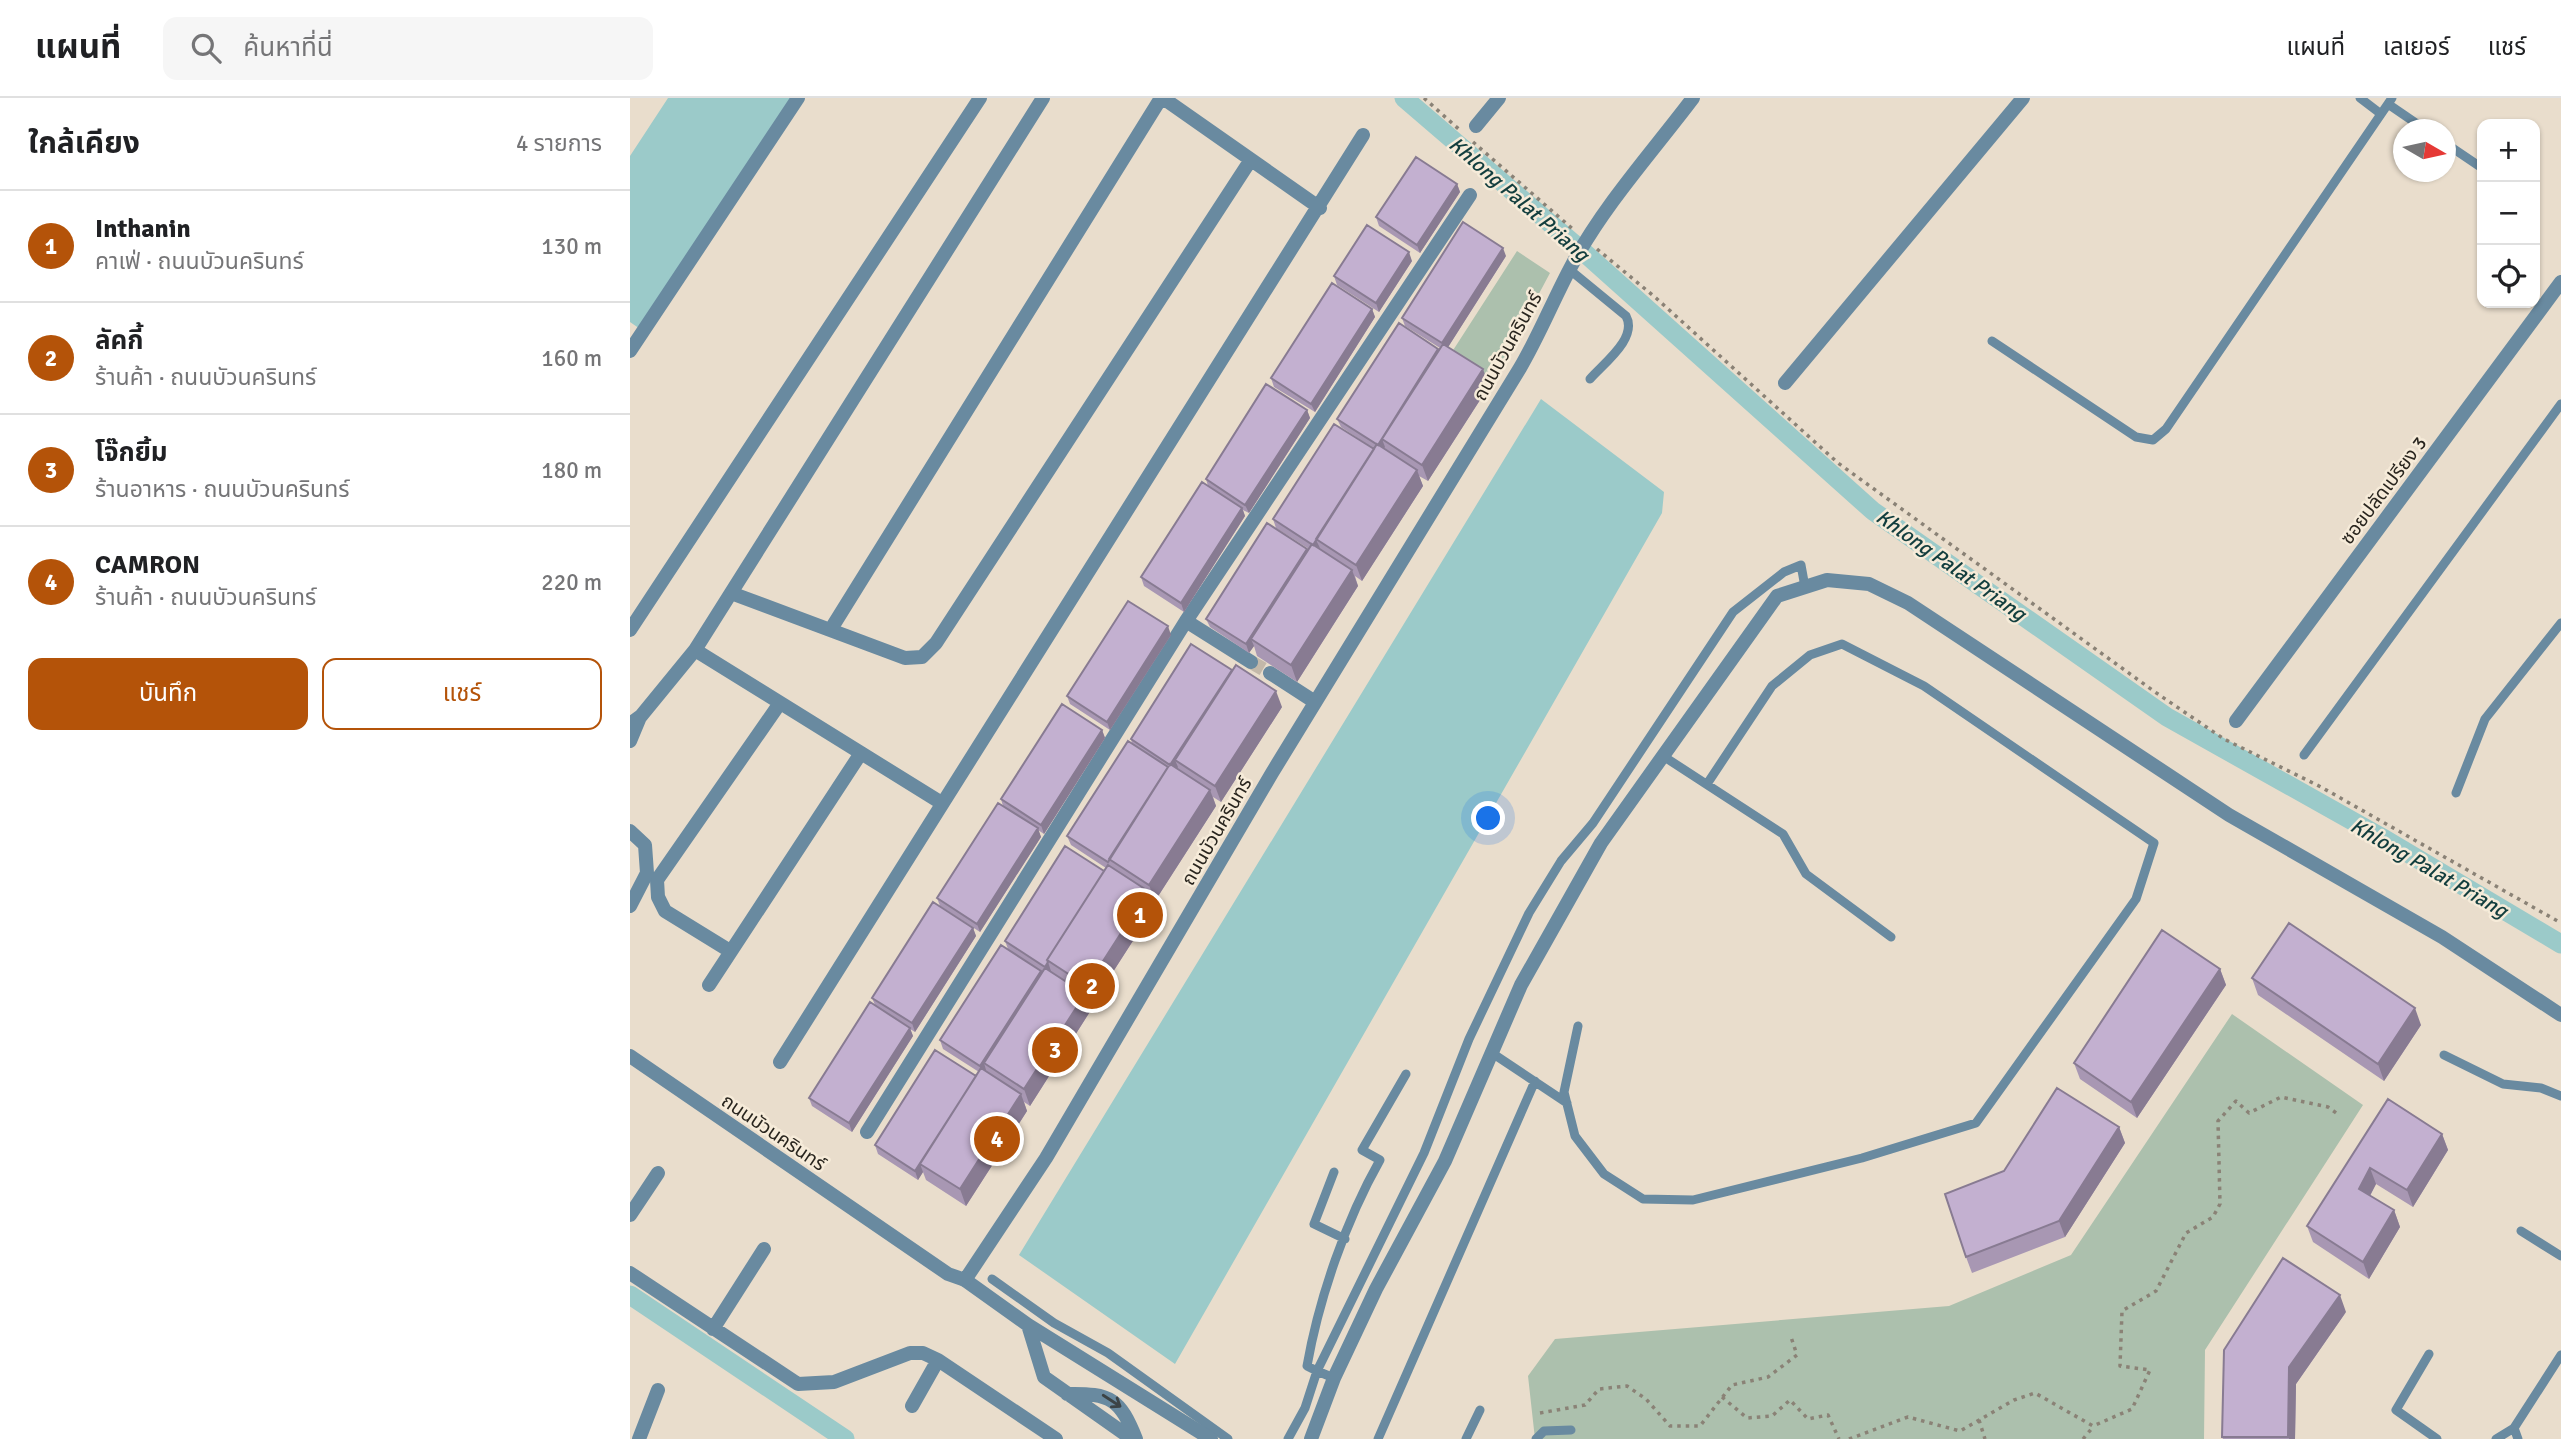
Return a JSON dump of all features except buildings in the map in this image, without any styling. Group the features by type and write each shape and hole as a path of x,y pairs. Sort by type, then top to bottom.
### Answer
{"street":[{"path":"630,351 798,98"},
{"path":"630,630 980,98"},
{"path":"630,741 636,720 695,650 1043,98"},
{"path":"831,629 1162,98 1320,208"},
{"path":"1469,129 1499,98"},
{"name":"ถนนบัวนครินทร์","path":"630,1056 948,1274 965,1280 1046,1158 1315,702 1527,357 1571,266 1605,213 1693,98"},
{"path":"1785,383 2023,98"},
{"path":"780,1062 940,802 1320,208 1363,135"},
{"path":"732,593 905,658 922,657 936,643 1250,161"},
{"path":"867,1132 1186,621 1470,195"},
{"name":"ซอยปลัดเปรียง 3","path":"2236,721 2561,282"},
{"path":"1311,1439 1334,1378 1376,1290 1445,1161 1521,985 1601,843 1777,596 1827,580 1869,584 1908,603 2229,815 2442,937 2561,1015"},
{"path":"1186,621 1251,662"},
{"path":"695,650 940,802"},
{"path":"1270,673 1315,702"},
{"path":"730,950 665,911 658,897 657,880 780,703"},
{"path":"709,985 861,753"},
{"path":"630,831 645,845 647,873 630,906"},
{"path":"630,1215 658,1173"},
{"path":"713,1329 764,1249"},
{"path":"630,1273 798,1384 834,1382 910,1353 923,1353 938,1360 1051,1438"},
{"path":"965,1280 1028,1325 1211,1439"},
{"path":"1028,1325 1044,1377 1067,1394 1100,1393 1124,1409 1134,1439"},
{"path":"912,1406 938,1360"},
{"path":"639,1439 658,1390"}],"lane":[{"path":"2360,98 2381,114"},
{"path":"1992,341 2136,437 2152,440 2165,429 2390,101 2412,119"},
{"path":"2456,150 2477,165"},
{"path":"1571,266 1626,316 1630,324 1629,334 1590,379"},
{"path":"2304,755 2561,404"},
{"path":"1288,1439 1305,1408 1317,1371 1424,1153 1469,1039 1523,926 1561,861 1593,823 1733,612 1784,572 1801,565 1805,587"},
{"path":"2456,793 2485,719 2561,623"},
{"path":"1578,1026 1564,1092 1575,1136 1604,1174 1643,1199 1693,1200 1862,1158 1976,1123 2136,899 2154,843 1924,686 1842,644 1810,655 1772,686 1707,784"},
{"path":"1663,756 1783,834 1806,874 1891,937"},
{"path":"1493,1053 1567,1103"},
{"path":"2444,1055 2502,1084 2541,1088 2561,1096"},
{"path":"1334,1378 1307,1366 1312,1337 1358,1198 1380,1160 1362,1150 1406,1074"},
{"path":"1378,1439 1535,1081"},
{"path":"1334,1172 1314,1224 1345,1239"},
{"path":"2521,1231 2561,1256"},
{"path":"992,1279 1054,1323 1108,1353 1228,1439"},
{"path":"2429,1354 2396,1410 2437,1439"},
{"path":"2496,1439 2514,1428 2561,1355"},
{"path":"1465,1439 1480,1410"},
{"path":"2514,1428 2518,1439"},
{"path":"1536,1439 1544,1431 1571,1430"}],"path":[{"path":"1424,98 1469,129"},
{"path":"1472,141 1583,238"},
{"path":"1594,247 1656,298 1838,463 2155,692 2224,739 2321,788 2561,923"},
{"path":"2083,1439 2093,1426 2132,1409 2150,1370 2120,1366 2122,1311 2156,1291 2186,1233 2213,1217 2220,1204 2218,1121 2236,1101 2249,1113 2281,1097 2328,1107 2339,1115"},
{"path":"1540,1413 1585,1405 1600,1389 1627,1386 1646,1399 1670,1426 1700,1426 1732,1385 1768,1377 1797,1355 1791,1337"},
{"path":"1849,1439 1909,1417 1960,1431 2014,1400 2035,1393 2093,1426"},
{"path":"1722,1397 1747,1418 1772,1416 1790,1400 1808,1419 1828,1415 1839,1439"},
{"path":"1979,1420 1985,1439"}],"green space":[{"path":"1517,251 1550,273 1492,382 1450,355"},
{"path":"2232,1014 2363,1105 2205,1350 2204,1439 1535,1439 1528,1376 1555,1339 1949,1306 2071,1255"}],"water":[{"path":"668,98 795,98 643,331 630,322 630,156"},
{"path":"1541,399 1664,492 1662,513 1175,1364 1019,1255"}],"waterway":[{"name":"Khlong Palat Priang","path":"1404,98 1587,255 1873,511 2167,717 2381,837 2561,944"},
{"path":"630,1295 845,1439"}],"tunnel":[{"path":"1251,662 1270,673"}],"place":[{"name":"Inthanin","path":"1140,915"},
{"name":"ลัคกี้","path":"1092,986"},
{"name":"โจ๊กยิ้ม","path":"1055,1050"},
{"name":"CAMRON","path":"997,1139"}]}
